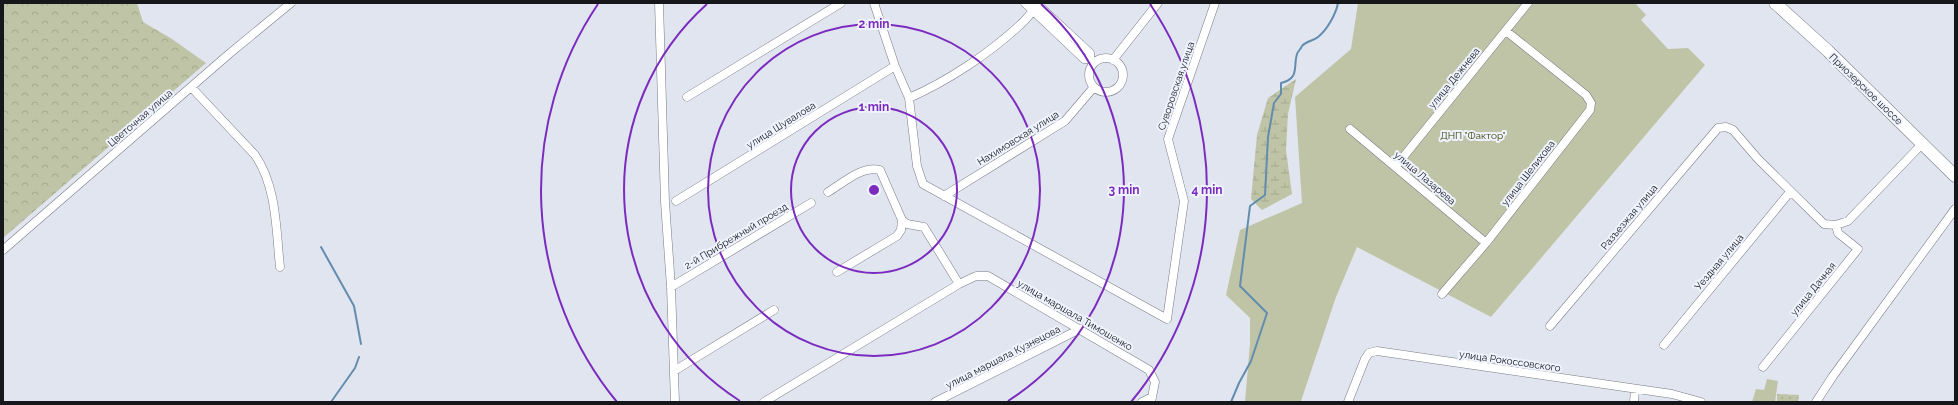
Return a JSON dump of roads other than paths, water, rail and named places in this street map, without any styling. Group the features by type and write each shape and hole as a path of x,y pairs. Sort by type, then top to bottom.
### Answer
{"main road":[{"name":"Приозерское шоссе","path":"1776,3 1955,176"}],"street":[{"name":"Цветочная улица","path":"3,250 191,87 291,3"},
{"path":"658,3 665,202 671,287 675,402"},
{"path":"687,97 841,3"},
{"path":"874,3 909,98 917,166 923,184 944,196"},
{"path":"1025,3 1036,5 1090,53 1092,61 1089,75 1094,87 1102,91 1111,91 1118,86 1122,79 1122,72 1119,64 1106,58 1092,61"},
{"path":"1113,60 1158,3"},
{"name":"Суворовская улица","path":"944,196 1167,319 1184,200 1168,139 1215,3"},
{"name":"улица Дежнева","path":"1396,166 1528,3"},
{"path":"909,98 925,91 991,50 1022,23 1036,5"},
{"name":"улица Шелихова","path":"1442,294 1486,243 1590,110 1591,103 1586,95 1506,31"},
{"name":"улица Шувалова","path":"676,201 896,66"},
{"path":"191,87 255,155 264,167 270,185 280,267"},
{"name":"Нахимовская улица","path":"944,196 1065,121 1094,87"},
{"name":"Разъезжая улица","path":"1550,326 1718,128 1726,127 1733,130 1758,159 1790,192"},
{"name":"улица Лазарева","path":"1350,129 1486,243"},
{"path":"1790,192 1824,224 1836,226 1848,221 1922,144"},
{"path":"828,192 865,170 873,168 880,170 902,220 901,230 897,236"},
{"name":"Уездная улица","path":"1664,345 1790,192"},
{"name":"2-й Прибрежный проезд","path":"671,287 811,203"},
{"path":"1816,402 1833,376 1955,209"},
{"path":"902,220 907,224 917,224 924,227 959,284"},
{"path":"836,272 917,224"},
{"name":"улица Дачная","path":"1763,366 1858,249 1838,234 1836,226"},
{"name":"улица маршала Тимошенко","path":"764,402 959,284 976,276 988,276 1149,370 1155,382 1151,400"},
{"path":"674,371 774,310"},
{"name":"улица маршала Кузнецова","path":"935,402 1080,329"},
{"name":"улица Рокоссовского","path":"1348,402 1365,359 1369,353 1377,350 1672,394 1701,402"},
{"path":"1634,402 1635,389"},
{"path":"1142,402 1151,400"}],"waterway":[{"path":"1231,402 1251,361 1267,313 1240,286 1250,206 1265,195 1268,137 1274,103 1281,94 1281,83 1291,78 1295,72 1298,52 1304,44 1316,38 1325,30 1333,17 1338,3"},
{"path":"321,247 354,306 361,344"},
{"path":"331,402 355,368 359,357"}],"park label":[{"name":"ДНП \"Фактор\"","path":"1473,135"}]}
